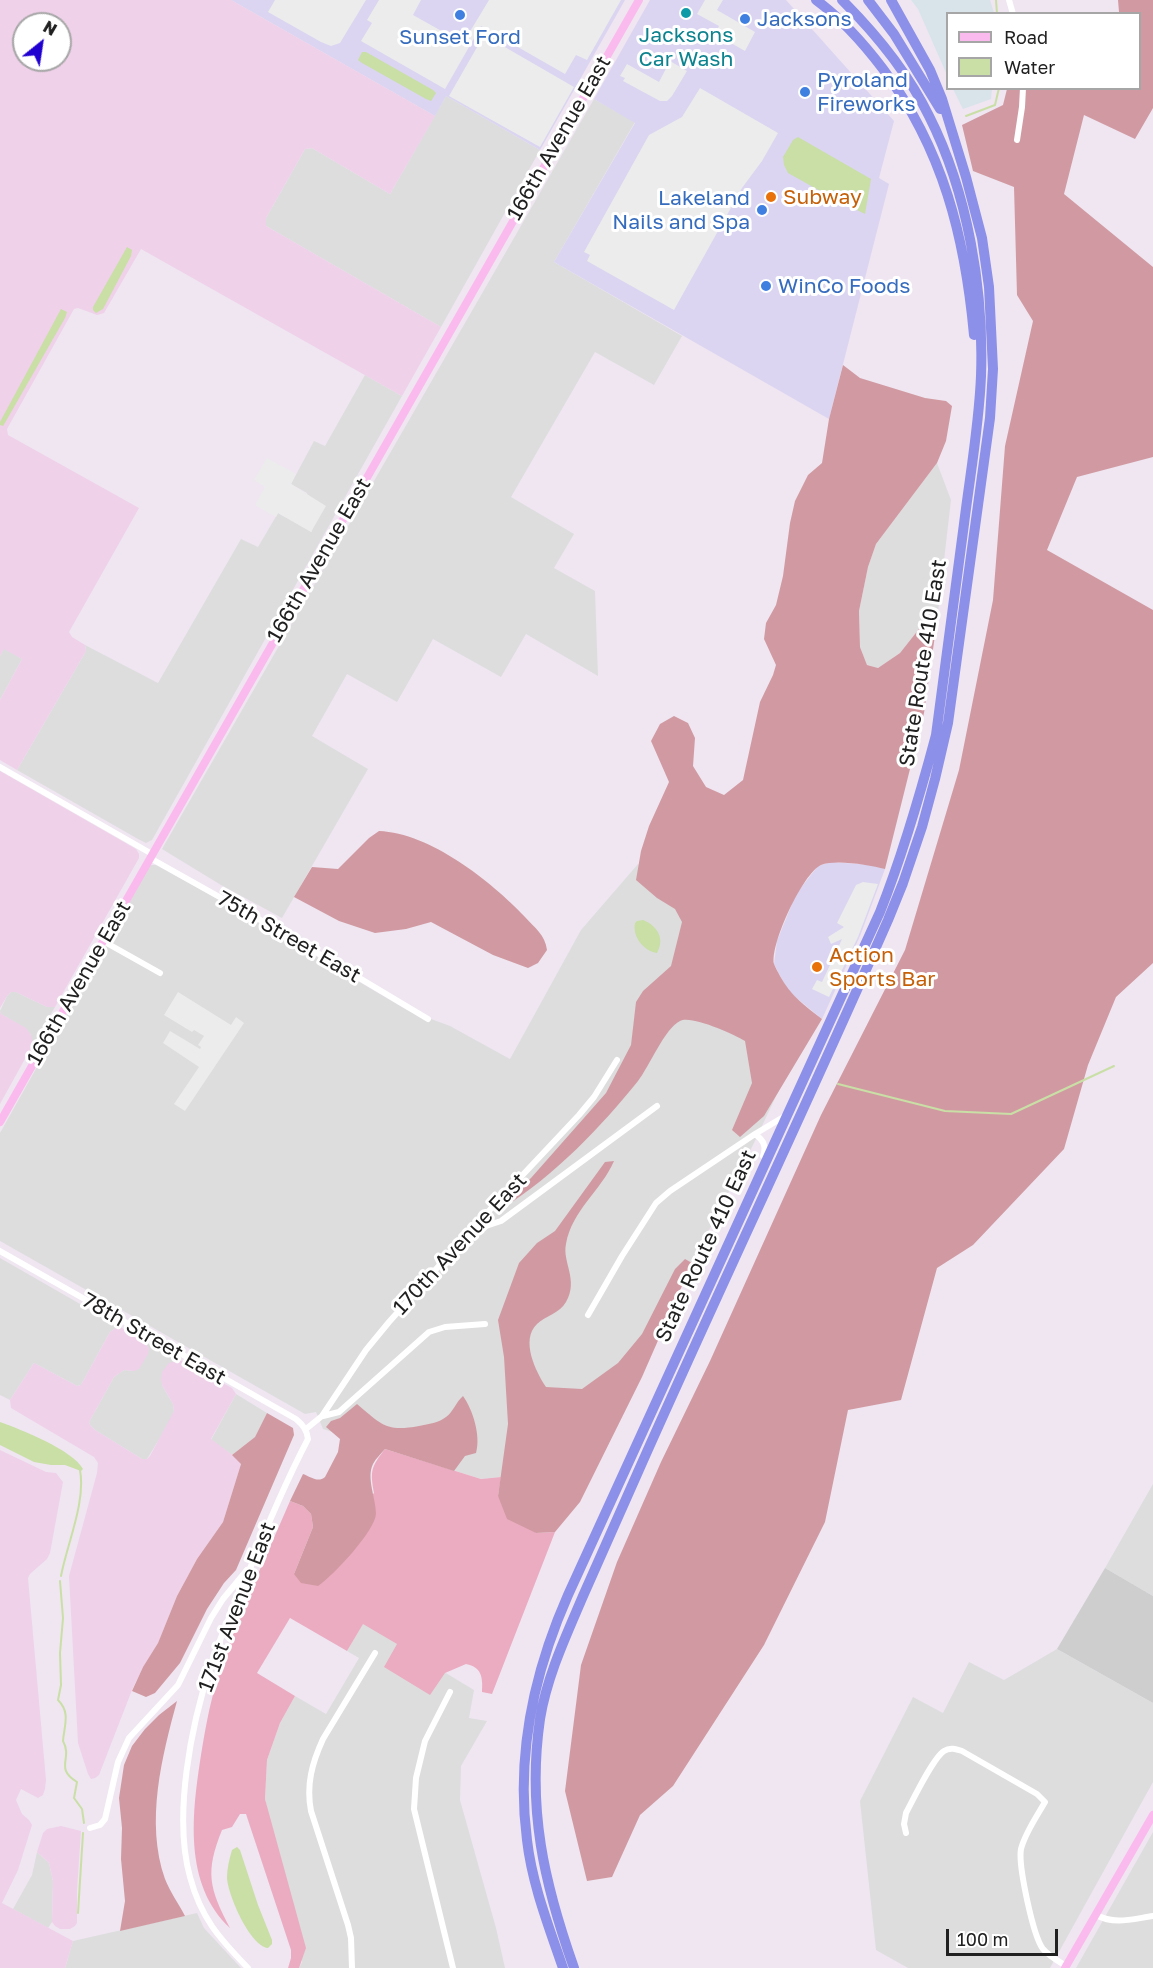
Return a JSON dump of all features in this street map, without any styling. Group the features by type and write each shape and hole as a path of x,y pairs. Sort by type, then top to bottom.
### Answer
{"highway":[{"path":"816,0 864,44 893,82 927,140 948,192 968,280 974,338 974,402 970,476"},
{"path":"842,0 885,48 929,116 946,157 963,212 976,277 981,344 979,408 970,476"},
{"path":"868,0 894,34 924,80 956,145"},
{"path":"891,0 930,70 942,99 956,145"},
{"name":"State Route 410 East","path":"574,1968 550,1894 540,1851 535,1809 535,1761 540,1716 551,1674 667,1406 858,989 903,883 928,808 948,723 992,399 989,287 982,238 956,145"},
{"name":"State Route 410 East","path":"563,1968 545,1918 527,1841 524,1799 525,1749 531,1709 553,1630 880,912 897,869 936,735 970,476"}],"street":[{"name":"166th Avenue East","path":"0,1122 639,0"},
{"path":"1017,140 1023,90"},
{"name":"75th Street East","path":"0,767 428,1019"},
{"path":"103,941 160,973"},
{"name":"170th Avenue East","path":"306,1429 322,1416 376,1336 470,1231 579,1115 594,1097 617,1060"},
{"path":"470,1231 501,1221 657,1106"},
{"path":"588,1315 656,1203 670,1191 788,1114"},
{"path":"754,1189 755,1174 765,1151 764,1143 755,1134"},
{"name":"78th Street East","path":"0,1251 296,1419 306,1429"},
{"path":"322,1416 339,1412 429,1332 445,1327 485,1324"},
{"name":"171st Avenue East","path":"248,1968 211,1926 198,1898 188,1867 183,1827 190,1753 211,1663 251,1565 308,1439 306,1429"},
{"path":"90,1828 99,1826 105,1819 118,1762 129,1738 178,1685 211,1618 223,1599 251,1565"},
{"path":"352,1968 351,1938 311,1811 308,1796 309,1780 323,1739 375,1653"},
{"path":"450,1692 425,1741 418,1769 414,1809 453,1968"},
{"path":"906,1833 904,1824 906,1813 938,1757 948,1749 962,1751 1037,1794 1045,1802 1022,1846 1021,1864 1033,1928 1038,1941 1046,1952 1065,1967 1153,1815"},
{"path":"1096,1915 1107,1921 1153,1916"}],"shaded area":[{"path":"0,0 231,0 435,116 390,194 312,148 305,149 266,218 266,226 441,327 402,396 141,249 104,313 97,315 78,308 74,309 7,429 8,435 139,508 69,632 72,637 85,645 86,651 17,770 0,760 0,700 22,659 4,649 0,656"},
{"path":"231,0 625,0 540,150 446,96 435,116"},
{"path":"275,0 366,0 340,43 331,46 268,12"},
{"path":"379,0 421,0 413,15 463,43 489,0 621,0 587,60 576,55 565,74 481,26 445,89 361,41 372,23 367,20"},
{"path":"650,0 786,0 894,121 879,178 889,184 829,419 554,262 635,123 594,99"},
{"path":"705,0 723,0 717,10 755,32 745,51 715,34 719,26 697,14"},
{"path":"911,0 990,0 994,12 946,12 946,73 918,9"},
{"path":"1118,0 1153,0 1153,108 1135,139 1084,115 1064,194 1153,267 1153,457 1077,477 1047,550 1153,610 1153,963 1116,997 1088,1065 1064,1149 973,1245 937,1268 901,1400 848,1410 825,1522 764,1645 673,1786 640,1815 612,1877 587,1881 565,1791 581,1665 617,1562 661,1462 710,1361 821,1115 905,950 959,770 993,600 1005,446 1033,321 1017,295 1014,187 973,171 962,125 1003,105 1007,90 1141,90 1141,12 1119,12"},
{"path":"484,35 574,87 540,147 449,96"},
{"path":"670,61 687,71 667,101 660,101 623,81 625,78 620,76 627,64 659,82"},
{"path":"700,88 778,133 762,161 742,188 674,310 587,261 590,255 584,252 649,135 682,117"},
{"path":"954,90 992,90 991,99 963,109"},
{"path":"446,96 540,150 441,327 266,226 266,218 305,149 312,148 390,194"},
{"path":"594,99 635,122 554,262 682,336 654,385 595,352 511,497 574,534 554,568 595,591 598,676 526,634 501,677 433,639 397,702 347,674 312,736 368,769 282,918 162,849"},
{"path":"843,365 860,378 925,398 946,401 952,406 946,441 937,463 876,544 868,567 859,611 860,647 867,665 878,668 900,653 930,615 937,621 924,713 885,869 862,864 827,863 821,865 806,881 789,910 777,941 774,964 793,995 822,1019 764,1116 740,1137 732,1130 752,1083 745,1041 702,1023 680,1021 663,1039 638,1081 593,1133 541,1181 504,1207 504,1202 531,1178 606,1093 631,1045 636,1002 643,991 671,966 682,922 675,909 657,898 636,880 641,851 649,826 669,782 651,741 660,724 674,716 688,723 695,738 693,766 706,787 724,795 743,780 760,702 776,665 764,639 766,623 776,605 783,576 795,501 808,475 822,463 829,419"},
{"path":"365,375 402,396 152,840 146,843 138,839 17,770 86,651 85,645 158,683 241,539 258,547 278,513 312,532 307,493 291,484 314,441 325,446"},
{"path":"267,458 296,474 291,484 326,506 311,532 278,513 276,517 255,505 265,487 254,480"},
{"path":"937,463 951,500 937,621 930,615 900,653 878,668 867,665 860,647 859,611 868,567 876,544"},
{"path":"4,648 22,659 0,700 0,656"},
{"path":"0,771 136,849 139,854 139,858 55,1007 47,1007 16,992 11,992 0,1008"},
{"path":"379,831 419,840 477,874 511,903 542,936 547,950 538,963 528,968 493,955 431,922 406,929 375,933 339,921 294,897 312,867 338,869"},
{"path":"831,862 871,865 885,869 860,936 822,1019 788,991 774,964 777,941 796,894 818,866"},
{"path":"638,864 697,906 779,1090 659,1327 615,1372 501,1477 481,1479 323,1429 316,1412 305,1414 0,1241 0,1133 150,865 156,865 227,904 407,1010 450,1026 510,1059 581,930"},
{"path":"863,882 878,884 858,937 829,997 812,989 817,980 822,982 842,939 831,944 828,937 844,927 837,923 856,885"},
{"path":"11,992 16,992 47,1007 55,1007 31,1048 31,1035 26,1029 1,1014 0,1011"},
{"path":"178,992 231,1025 236,1017 244,1023 185,1111 174,1104 199,1067 163,1043 170,1031 200,1049 198,1045 204,1036 194,1030 192,1032 164,1015"},
{"path":"0,1011 1,1014 26,1028 33,1042 0,1104"},
{"path":"614,1161 602,1182 580,1211 569,1232 565,1251 571,1279 570,1294 560,1309 540,1321 532,1331 531,1356 546,1387 582,1389 618,1363 642,1334 675,1269 685,1259 692,1263 642,1377 580,1502 555,1532 536,1533 507,1519 498,1496 508,1424 504,1357 498,1320 519,1263 537,1243 555,1231 605,1162"},
{"path":"0,1258 122,1328 116,1328 110,1332 81,1385 77,1386 34,1363 10,1400 0,1395"},
{"path":"116,1328 122,1328 144,1341 149,1349 148,1354 139,1369 124,1370 114,1377 89,1422 90,1425 142,1459 147,1459 174,1411 173,1404 162,1385 162,1372 169,1363 180,1360 232,1388 236,1394 211,1439 241,1464 223,1522 197,1559 177,1596 158,1643 132,1690 99,1775 91,1779 78,1743 69,1576 98,1463 94,1457 11,1408 10,1400 34,1363 77,1386 81,1385 110,1332"},
{"path":"144,1341 180,1360 176,1360 162,1385 173,1404 173,1417 147,1459 142,1459 95,1430 89,1422 114,1377 124,1370 134,1371 149,1349"},
{"path":"236,1394 267,1413 255,1437 232,1455 211,1440"},
{"path":"463,1396 475,1423 476,1453 465,1456 454,1471 385,1449 374,1462 371,1470 376,1514 369,1531 325,1581 318,1586 301,1583 294,1574 313,1527 311,1514 303,1506 290,1501 303,1474 314,1479 322,1479 338,1452 340,1439 326,1427 331,1421 340,1418 357,1404 385,1425 399,1428 419,1426 437,1422 446,1417"},
{"path":"267,1413 293,1428 294,1435 236,1570 224,1583 207,1609 180,1663 155,1693 146,1697 132,1691 158,1643 177,1596 197,1559 223,1522 241,1464 232,1455 255,1437"},
{"path":"385,1449 481,1479 501,1477 498,1496 536,1533 555,1532 492,1694 482,1692 478,1670 466,1664 445,1673 430,1695 384,1667 397,1644 363,1624 347,1651 290,1618 257,1673 295,1696 280,1723 267,1760 265,1799 306,1948 299,1968 288,1968 291,1950 246,1814 240,1814 232,1827 222,1830 213,1857 214,1890 230,1928 215,1910 204,1891 198,1869 194,1824 198,1777 211,1701 232,1637 290,1501 303,1506 311,1514 313,1527 294,1574 374,1493 373,1470"},
{"path":"0,1450 46,1472 56,1473 63,1482 50,1553 28,1578 45,1789 43,1795 38,1798 21,1789 16,1800 22,1814 32,1825 18,1870 2,1903 73,1941 65,1968 0,1968"},
{"path":"1153,1484 1153,1596 1105,1568"},
{"path":"1105,1568 1153,1596 1153,1703 1057,1649"},
{"path":"363,1623 474,1690 469,1718 487,1721 461,1766 460,1800 505,1968 299,1968 302,1962 265,1799 267,1760 280,1723 295,1696 326,1714 359,1658 347,1651"},
{"path":"1057,1649 1153,1703 1153,1782 1050,1968 908,1968 876,1950 860,1801 913,1697 943,1713 969,1662 1004,1680"},
{"path":"177,1701 161,1766 156,1835 165,1879 185,1916 120,1931 125,1901 119,1798 124,1765 132,1746 145,1729"},
{"path":"61,1826 81,1831 77,1923 70,1929 60,1929 52,1922 53,1881 49,1863 37,1852 43,1833 47,1829"},
{"path":"1153,1832 1153,1968 1076,1968"},
{"path":"37,1852 49,1863 53,1881 52,1922 48,1928 13,1909 32,1875"},
{"path":"197,1913 204,1928 241,1968 65,1968 73,1941"}],"water":[{"path":"362,52 366,52 433,90 436,93 431,101 362,63 358,60"},
{"path":"798,137 871,179 865,214 788,173 783,157 793,140"},
{"path":"127,247 132,250 131,256 103,309 96,313 93,307"},
{"path":"61,309 67,312 65,318 3,426 0,425 0,422"},
{"path":"643,920 653,926 659,934 660,943 657,953 644,946 637,938 635,923"},
{"path":"0,1422 58,1448 83,1469 81,1471 65,1465 34,1462 0,1445"},
{"path":"237,1847 272,1940 268,1948 254,1939 241,1919 231,1896 227,1871 232,1850"}],"waterway":[{"path":"996,0 997,12"},
{"path":"966,116 995,105 999,90"},
{"path":"838,1084 945,1111 1011,1114 1114,1066"},
{"path":"61,1576 78,1509 80,1470"},
{"path":"60,1581 63,1618 60,1653 61,1685 58,1700 66,1715 63,1741 66,1747 65,1768 70,1777 77,1782 74,1798 82,1809 84,1823"},
{"path":"78,1913 83,1833"}],"place":[{"name":"Jacksons Car Wash","path":"686,13"},
{"name":"Sunset Ford","path":"460,15"},
{"name":"Jacksons","path":"745,19"},
{"name":"Pyroland Fireworks","path":"805,92"},
{"name":"Subway","path":"771,197"},
{"name":"Lakeland Nails and Spa","path":"762,210"},
{"name":"WinCo Foods","path":"766,286"},
{"name":"Action Sports Bar","path":"817,967"}]}
